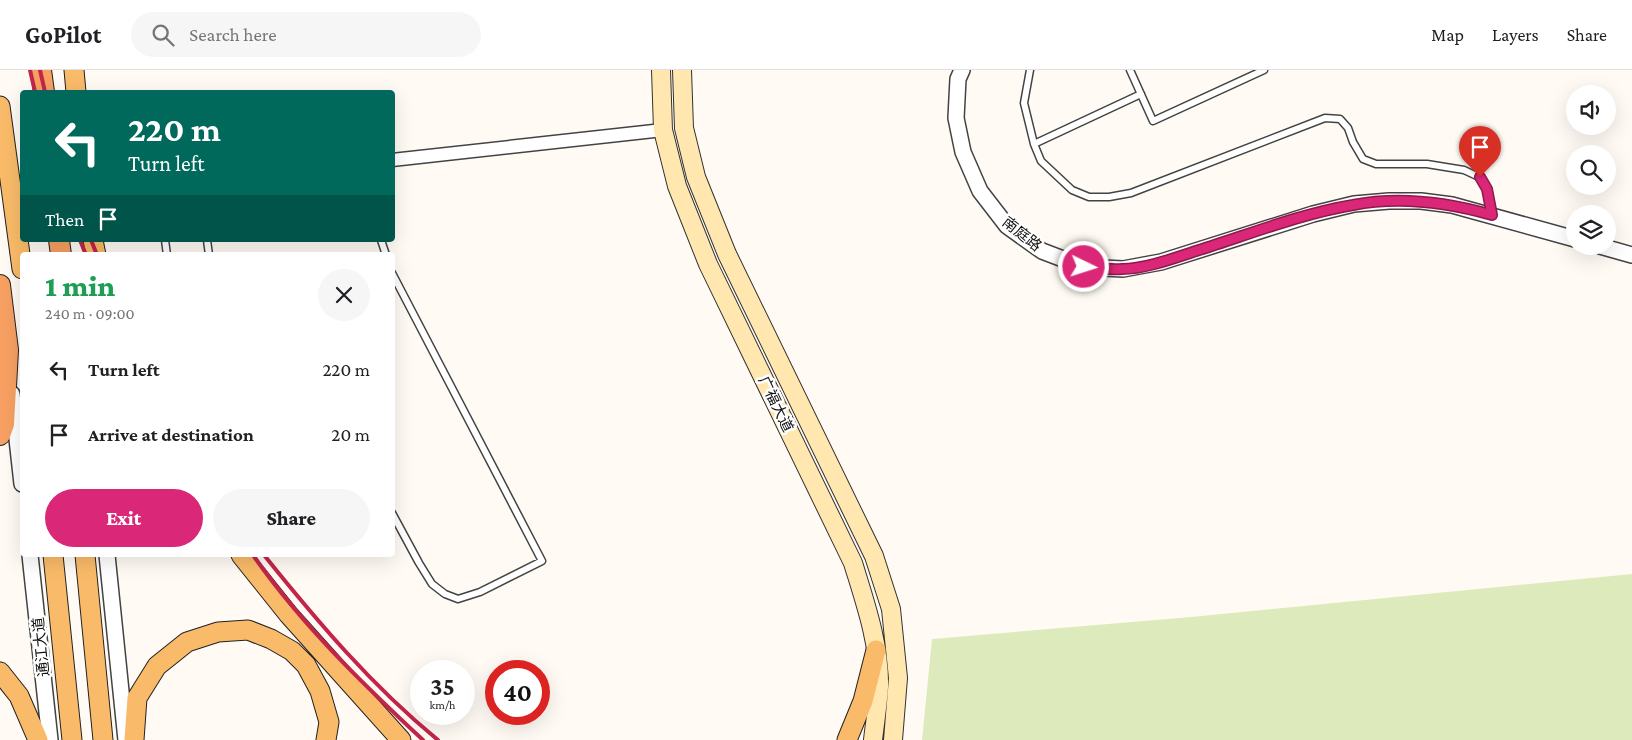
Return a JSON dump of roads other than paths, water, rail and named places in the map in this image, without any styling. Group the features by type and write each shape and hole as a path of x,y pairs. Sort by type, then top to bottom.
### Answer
{"highway":[{"path":"41,70 44,90"},
{"path":"0,285 8,350 4,424 0,435"}],"main road":[{"path":"74,70 76,90"},
{"name":"广福大道","path":"661,70 663,130 677,186 708,264 852,563 869,613 876,650 879,685 873,740"},
{"name":"广福大道","path":"682,70 684,128 696,177 728,254 874,556 890,609 898,678 893,740"},
{"path":"0,106 20,254"},
{"name":"通江大道","path":"53,557 72,740"},
{"path":"85,557 103,740"},
{"path":"243,557 289,615 401,740"},
{"path":"134,740 137,698 156,666 187,642 218,632 248,630 271,639 292,651 306,665 320,691 329,722 326,740"},
{"path":"846,740 863,701 876,650"},
{"path":"0,672 19,696 38,740"}],"street":[{"name":"南庭路","path":"962,70 958,79 956,118 963,152 980,192 1007,226 1042,251 1084,267 1123,270 1161,262 1313,214 1354,204 1389,201 1421,201 1452,205 1566,236"},
{"path":"395,160 663,130"},
{"path":"1616,250 1632,255"},
{"path":"8,350 20,465"},
{"name":"通江大道","path":"30,557 50,740"},
{"path":"107,557 126,740"}],"lane":[{"path":"1030,70 1024,103 1034,144 1041,161 1072,190 1089,197 1109,197 1131,193 1325,118 1340,119 1348,128 1353,142 1363,159 1376,164 1427,164 1464,170 1480,177 1487,189 1492,215"},
{"path":"1130,70 1153,121 1264,70"},
{"path":"1034,144 1141,94"},
{"path":"395,280 542,561 480,592 458,599 445,594 432,584 395,519"}],"railway":[{"path":"30,70 35,90"},
{"path":"40,70 45,90"},
{"path":"81,242 85,252"},
{"path":"92,242 96,252"},
{"path":"255,557 291,605 333,652 423,740"},
{"path":"266,557 346,652 390,698 438,740"}]}
